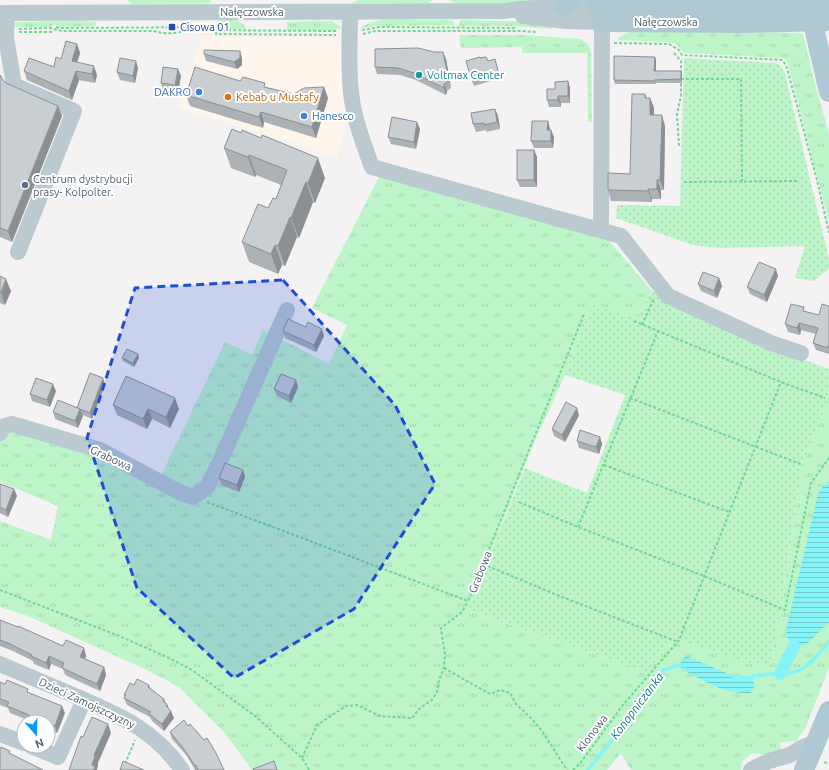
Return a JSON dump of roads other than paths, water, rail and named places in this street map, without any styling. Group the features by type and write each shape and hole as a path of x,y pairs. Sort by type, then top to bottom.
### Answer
{"main road":[{"path":"808,0 829,92"},
{"name":"Nałęczowska","path":"600,7 637,3 829,21"},
{"name":"Nałęczowska","path":"600,7 744,14 829,5"},
{"path":"804,770 828,713"}],"street":[{"name":"Nałęczowska","path":"504,11 568,3 600,7"},
{"name":"Nałęczowska","path":"3,13 252,6 350,12 441,6 504,11 523,16 566,21 600,7"},
{"path":"600,7 601,230"},
{"path":"350,12 350,76 354,109 359,133 372,167 621,236 668,296 771,343 800,353"},
{"path":"3,13 14,85 74,111 18,252"},
{"name":"Grabowa","path":"1,430 12,424 100,450 179,492 193,497 207,487 211,480 288,310"},
{"name":"Dzieci Zamojszczyzny","path":"0,664 130,721 154,738 169,753 182,770"},
{"path":"51,754 58,757 84,700"},
{"path":"0,734 16,740"},
{"path":"758,769 769,761 790,755 801,748 816,742"}],"water":[{"path":"829,482 829,622 807,644 796,647 789,640 786,630 818,494 824,485"},
{"path":"686,656 736,677 752,678 755,685 751,693 732,692 715,686 682,669 680,665 681,660"}],"waterway":[{"name":"Konopniczanka","path":"732,676 752,678 753,676 758,675 786,674 797,671 812,661 829,642"},
{"path":"780,674 794,646"},
{"name":"Konopniczanka","path":"588,770 649,694 663,670 680,665 685,666"}],"place":[{"name":"Cisowa 01","path":"172,27"},
{"name":"Voltmax Center","path":"419,75"},
{"name":"DAKRO","path":"199,92"},
{"name":"Kebab u Mustafy","path":"228,97"},
{"name":"Hanesco","path":"304,116"},
{"name":"Centrum dystrybucji prasy- Kolpolter.","path":"25,185"}]}
